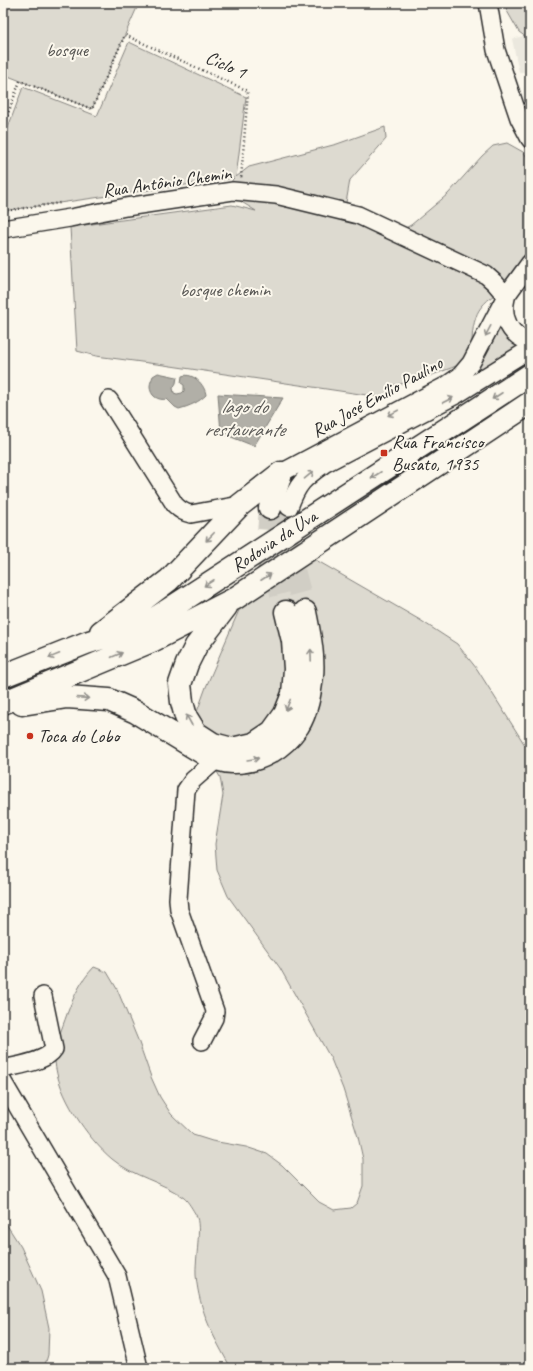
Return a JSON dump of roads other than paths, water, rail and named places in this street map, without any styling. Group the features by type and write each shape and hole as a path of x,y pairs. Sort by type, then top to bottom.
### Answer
{"main road":[{"name":"Rodovia da Uva","path":"3,676 86,643 132,628 157,617 530,375"},
{"name":"Rodovia da Uva","path":"3,703 154,640 234,599 530,403"},
{"path":"86,643 169,580 240,505 281,474"},
{"path":"280,507 281,474"},
{"path":"3,706 67,697 109,700 136,712 217,760 232,762 259,759 280,746 298,725 307,704 312,675 311,643 296,612 293,641 295,669 293,694 285,714 272,732 254,744 232,749 213,744 196,733 186,717 182,702 180,684 187,664 196,646 234,599"}],"street":[{"path":"488,3 496,50 519,118 530,139"},
{"name":"Rua Antônio Chemin","path":"3,228 233,191 276,195 358,215 486,275 506,296"},
{"name":"Rua José Emílio Paulino","path":"281,474 447,385 460,376 471,363 506,296 530,263"},
{"path":"506,296 504,307 505,319 510,329 518,337 530,342"},
{"name":"Rua José Emílio Paulino","path":"280,507 296,490 306,476 324,464 468,389 530,350"},
{"path":"109,400 179,510 191,514 240,505"},
{"path":"202,1041 214,1018 215,1011 179,910 178,899 186,790 193,780 217,760"},
{"path":"3,1069 44,1058 51,1054 54,1049 42,996"},
{"path":"3,1082 117,1276 139,1368"}],"water":[{"path":"158,373 177,377 173,388 174,393 182,393 184,391 184,385 181,383 182,376 186,375 198,380 206,395 194,404 179,409 167,399 155,397 151,393 151,381 153,376"},
{"name":"lago do restaurante","path":"218,394 283,398 254,446 221,433"}],"tunnel":[{"path":"289,507 286,524 288,547 305,612"},
{"path":"270,508 268,534 271,557 286,612"}],"place":[{"name":"Rua Francisco Busato, 1935","path":"384,453"},
{"name":"Toca do Lobo","path":"30,736"}],"park label":[{"name":"bosque","path":"67,50"},
{"name":"bosque chemin","path":"225,290"}]}
